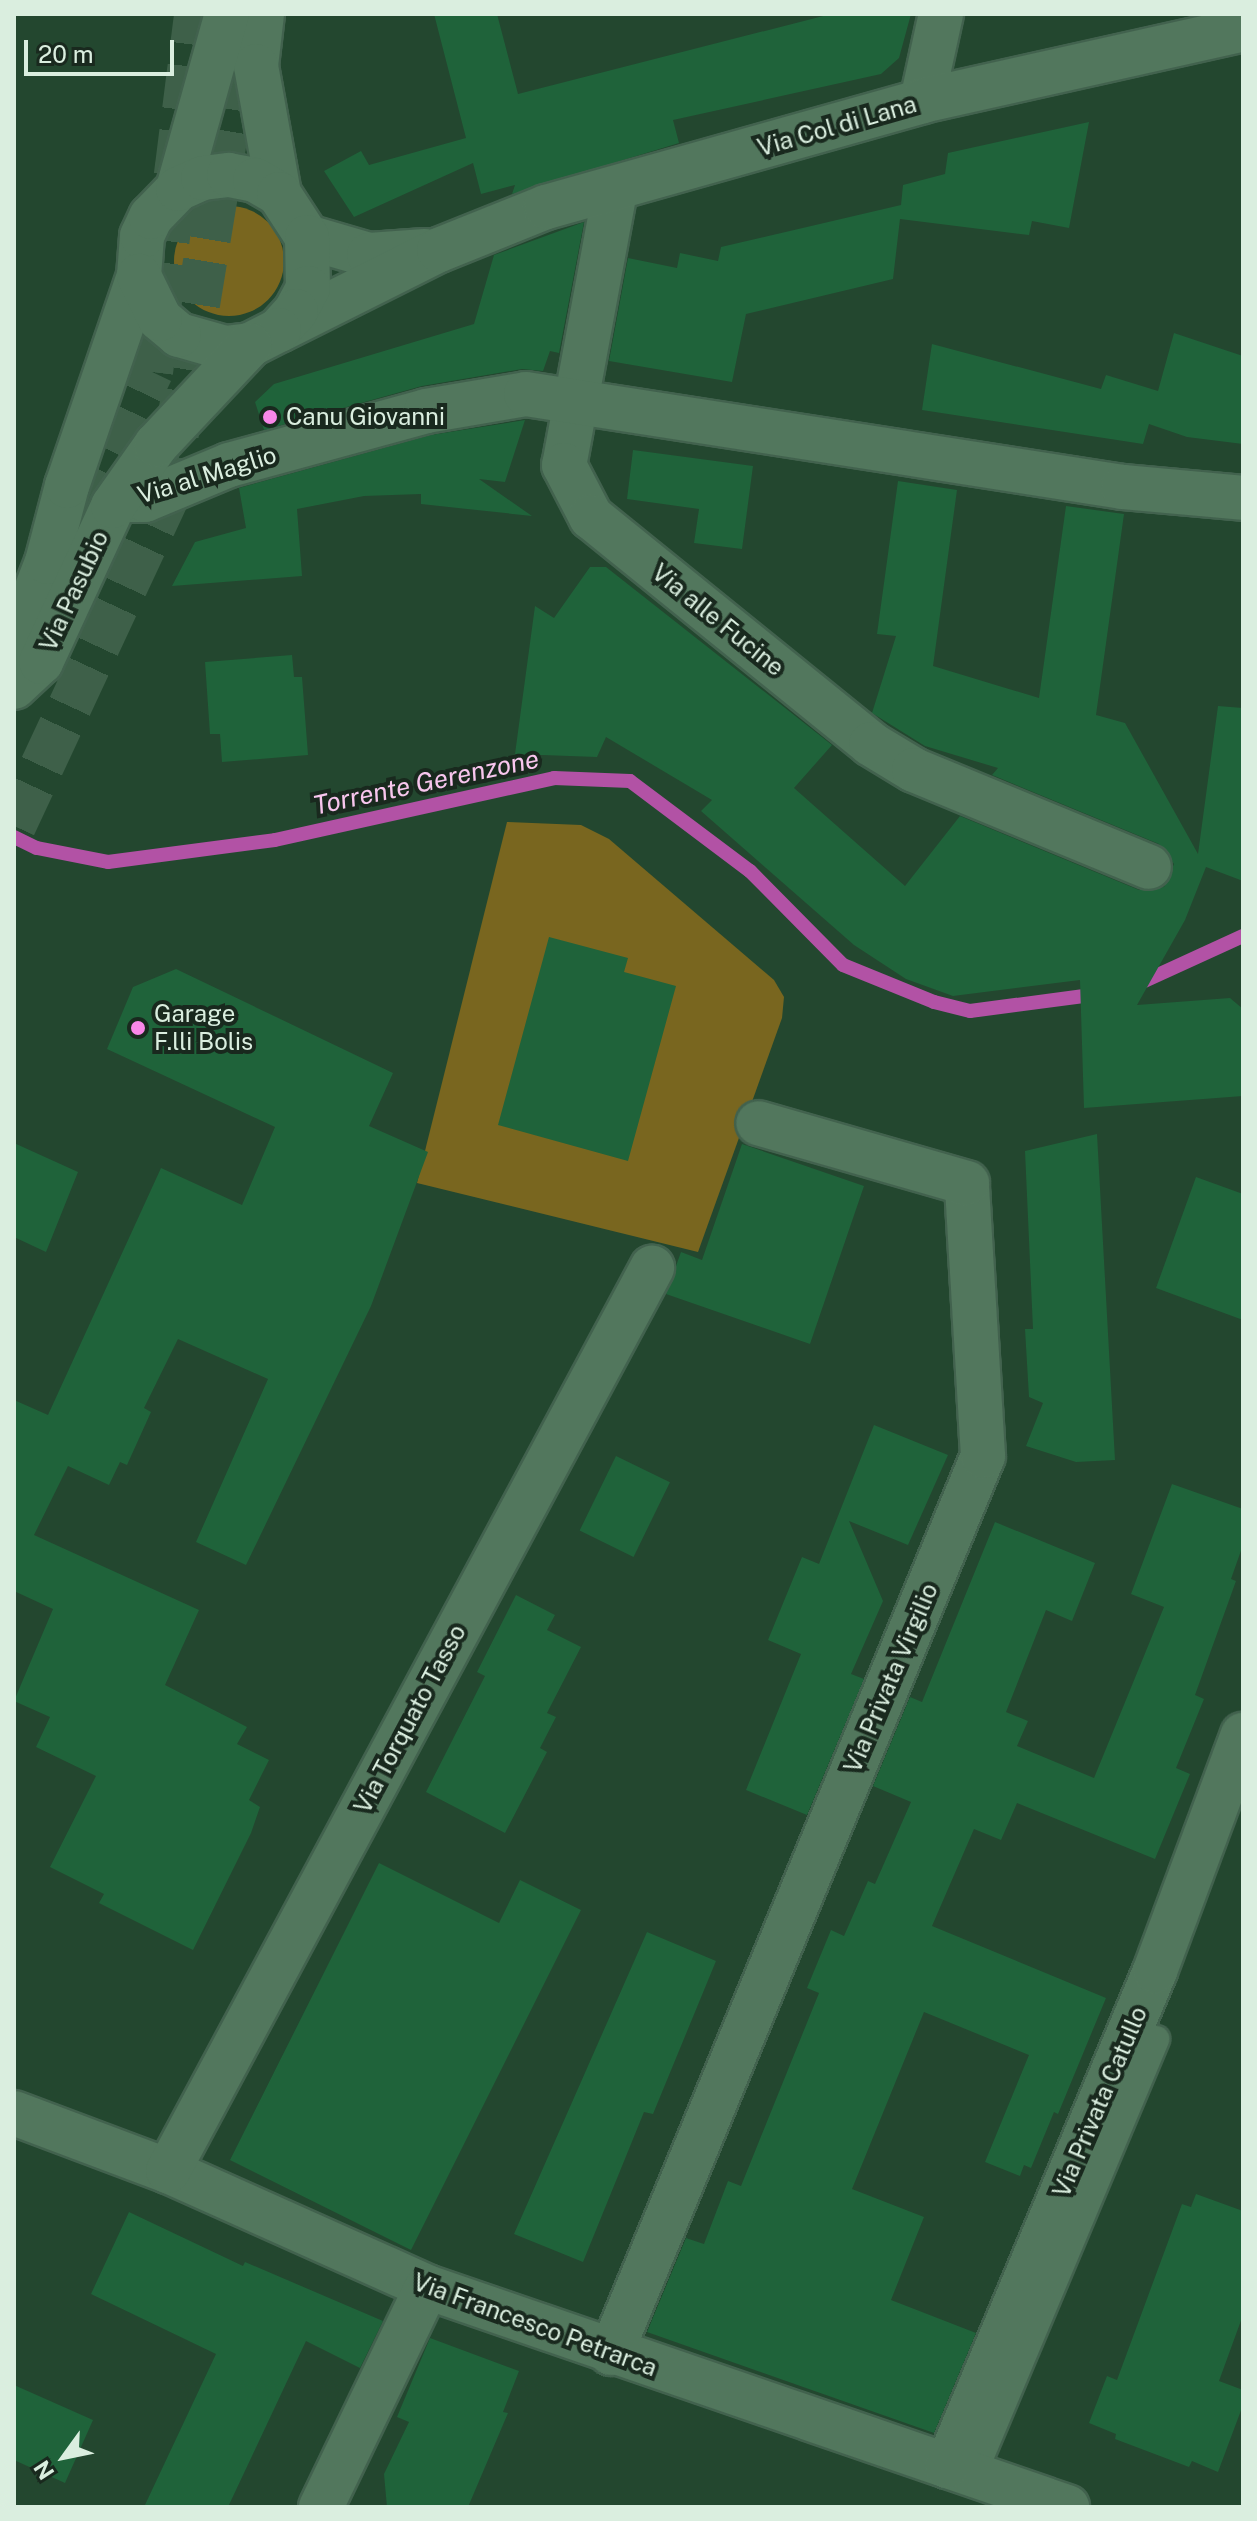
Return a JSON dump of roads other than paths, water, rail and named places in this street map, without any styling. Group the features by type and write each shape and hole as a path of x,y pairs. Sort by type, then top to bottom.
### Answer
{"street":[{"path":"178,189 227,14"},
{"path":"262,14 256,66 279,194 307,237 308,288 264,337 225,348 179,335 160,319 139,276 142,236 151,217 178,189 203,178 229,175 255,180 279,194"},
{"path":"922,101 941,14"},
{"name":"Via Col di Lana","path":"264,337 439,250 546,207 615,191 922,101 1243,29"},
{"name":"Via alle Fucine","path":"615,191 564,465 591,517 871,744 914,770 1149,867"},
{"name":"Via Col di Lana","path":"307,237 369,255 439,250"},
{"name":"Via Pasubio","path":"14,647 31,559 67,486 139,276"},
{"name":"Via Pasubio","path":"14,687 41,662 118,500 156,445 264,337"},
{"name":"Via al Maglio","path":"118,500 145,500 229,465 476,398 526,394 1123,487 1243,498"},
{"name":"Via Privata Virgilio","path":"611,2353 983,1456 967,1183 758,1123"},
{"name":"Via Torquato Tasso","path":"168,2171 652,1268"},
{"name":"Via Privata Catullo","path":"960,2471 1155,1971 1243,1735"},
{"name":"Via Francesco Petrarca","path":"14,2113 168,2171 427,2287 611,2353 1067,2507"},
{"path":"321,2507 427,2287"}],"lane":[{"path":"960,2471 1156,2039"}],"waterway":[{"name":"Torrente Gerenzone","path":"14,837 37,848 108,862 275,840 554,778 630,781 750,871 843,965 934,1002 970,1011 1099,994"},
{"name":"Torrente Gerenzone","path":"1138,984 1243,936"}],"tunnel":[{"path":"56,571 151,372 196,14"},
{"path":"14,826 166,500 245,17"}],"place":[{"name":"Canu Giovanni","path":"270,417"},
{"name":"Garage F.lli Bolis","path":"138,1028"}]}
